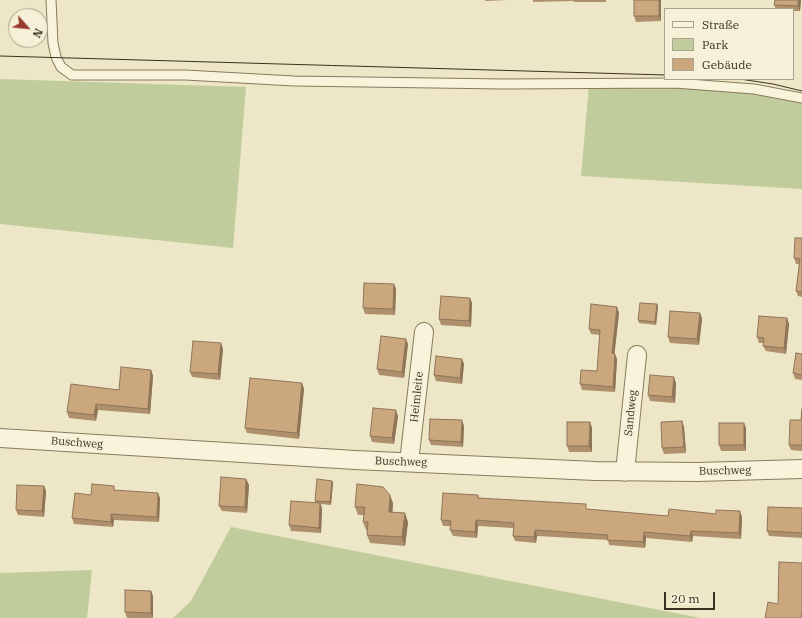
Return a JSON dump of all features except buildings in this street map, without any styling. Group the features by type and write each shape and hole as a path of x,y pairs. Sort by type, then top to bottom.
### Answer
{"street":[{"name":"Heimleite","path":"409,462 424,332"},
{"name":"Sandweg","path":"625,472 637,355"},
{"name":"Buschweg","path":"0,438 194,451 595,471 697,472 802,469"}],"lane":[{"path":"51,0 53,42 56,57 61,67 72,75 185,75 294,81 504,84 675,83 754,89 802,98"}],"green space":[{"path":"0,79 246,87 233,248 0,224"},
{"path":"589,85 729,88 802,101 802,189 581,176"},
{"path":"231,527 701,618 173,618 191,601"},
{"path":"92,570 87,618 0,618 0,573"}],"tram line":[{"path":"0,56 664,75"},
{"path":"747,80 773,84 802,91"}]}
